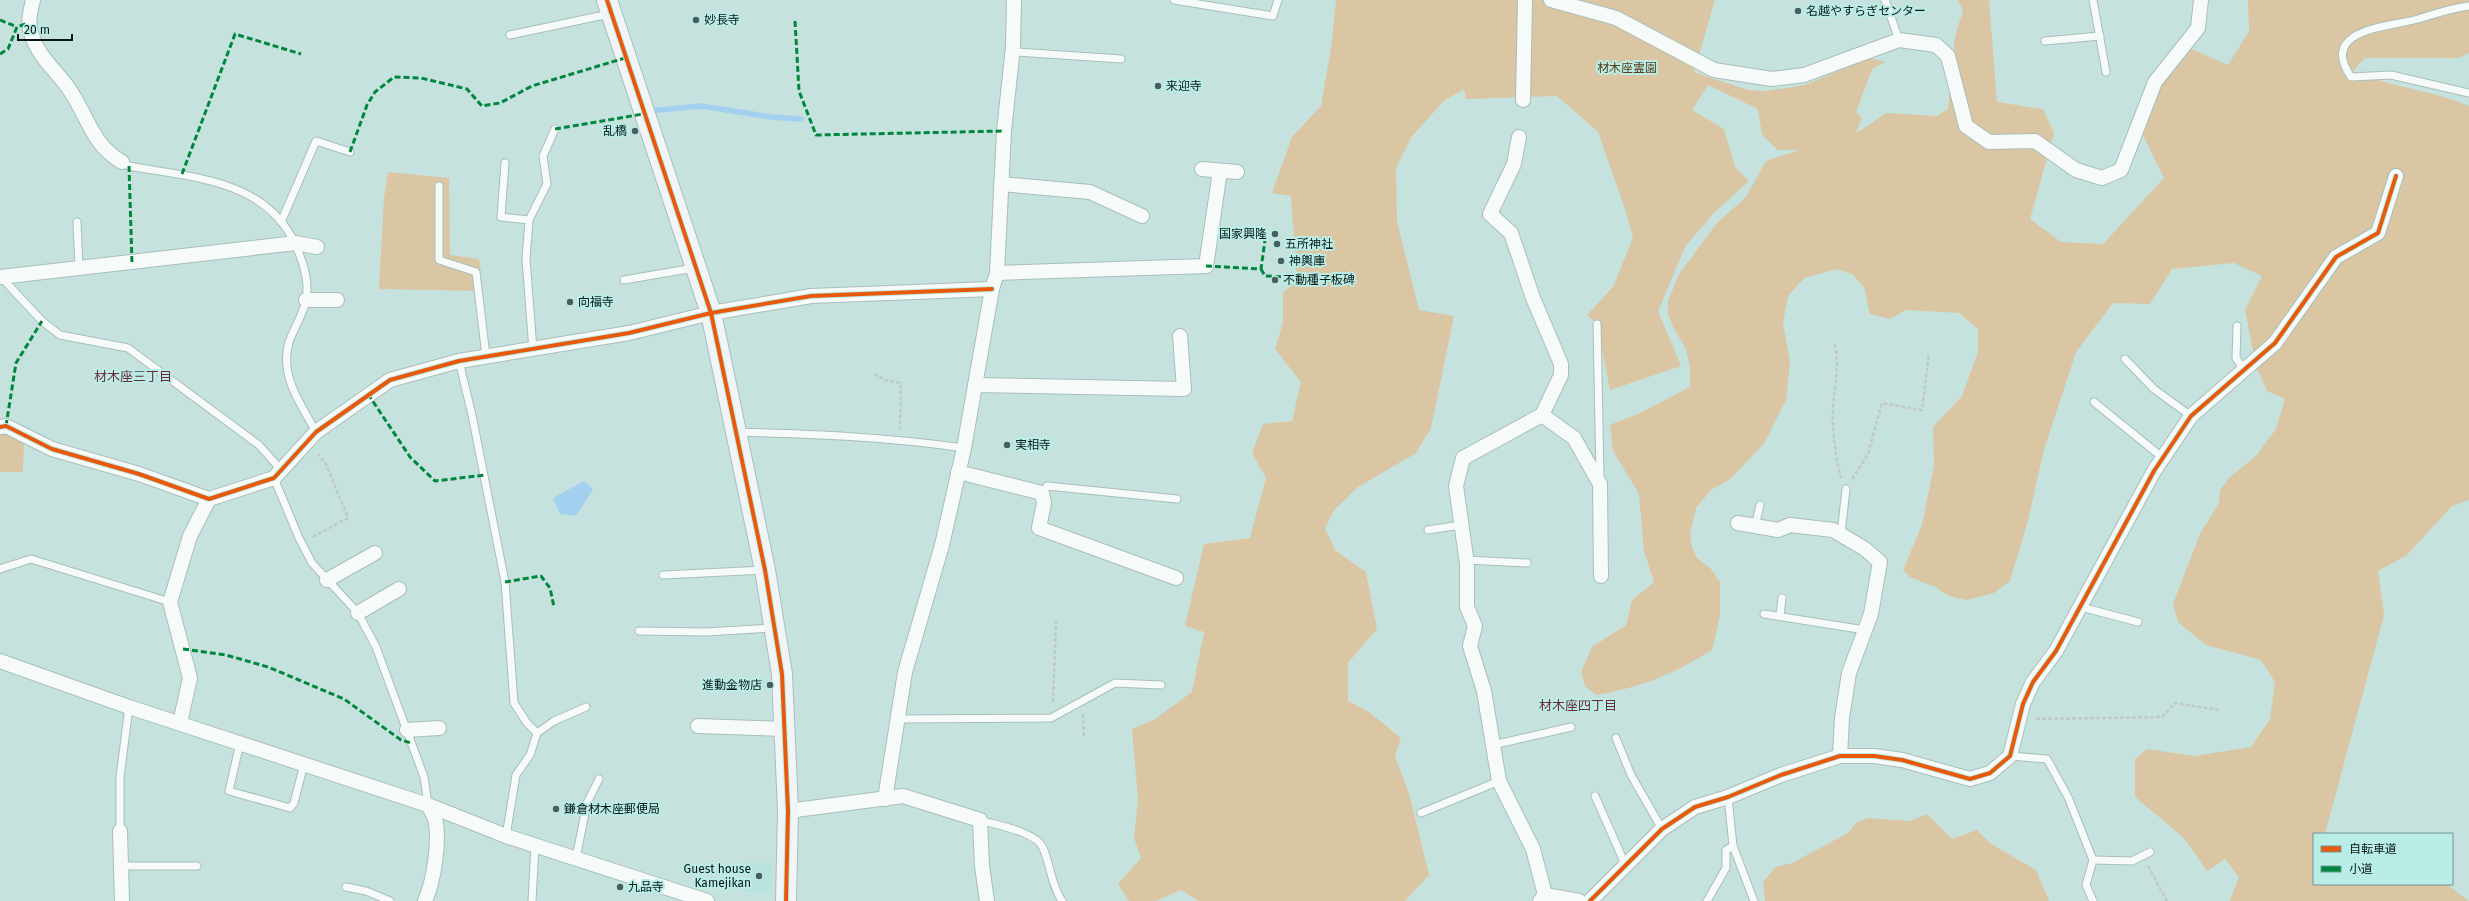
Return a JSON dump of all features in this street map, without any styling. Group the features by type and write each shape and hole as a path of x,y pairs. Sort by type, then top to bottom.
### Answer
{"street":[{"path":"33,0 28,23 32,37 41,55 69,88 99,143 109,155 122,162"},
{"path":"885,799 905,672 925,596 942,545 964,448 992,289 997,273 1004,131 1013,47 1014,0"},
{"path":"1523,100 1525,0"},
{"path":"1551,0 1616,18 1714,70 1772,79 1804,75 1899,40 1936,45 1948,56 1966,126 1989,142 2034,141 2076,170 2102,178 2121,170 2155,82 2198,28 2201,0"},
{"path":"609,7 641,107 711,313 765,570 776,628 782,674 788,811 786,901"},
{"path":"1519,138 1514,164 1490,214 1511,233 1533,298 1560,364 1561,376 1542,416 1463,458 1456,486 1466,560 1467,607 1475,626 1470,646 1484,691 1499,781 1533,849 1543,898 1579,901"},
{"path":"1202,169 1237,172"},
{"path":"997,273 1206,266 1220,171"},
{"path":"1590,901 1662,828 1695,807 1728,797 1781,775 1840,756 1874,756 1902,760 1970,779 1990,773 2010,756 2033,682 2056,651 2163,458 2191,416 2275,343 2336,257 2378,233 2396,176"},
{"path":"1001,184 1090,192 1142,216"},
{"path":"0,277 296,243 317,247"},
{"path":"0,427 6,426 52,449 139,474 209,499 278,474 312,436 390,380 459,361 629,333 711,313 811,296 992,289"},
{"path":"306,300 337,300"},
{"path":"975,385 1184,388 1180,336"},
{"path":"1542,416 1574,438 1600,484 1601,576"},
{"path":"958,472 1042,493 1044,503 1039,528 1176,578"},
{"path":"180,723 190,678 170,602 190,536 209,499"},
{"path":"1738,523 1778,530 1790,525 1834,530 1866,548 1880,562 1871,614 1849,673 1842,718 1840,756"},
{"path":"327,580 375,553"},
{"path":"358,613 399,589"},
{"path":"0,661 130,707 428,805 506,836 707,901"},
{"path":"698,726 785,730"},
{"path":"407,730 439,728"},
{"path":"788,811 903,796 980,820 982,866 987,901"},
{"path":"425,901 436,846 436,822 428,805"},
{"path":"120,831 122,901"}],"lane":[{"path":"1174,0 1273,16 1278,0"},
{"path":"1885,0 1899,40"},
{"path":"2093,0 2106,72"},
{"path":"2469,6 2378,27 2352,37 2342,50 2342,64 2351,77 2391,75 2469,93"},
{"path":"510,35 609,7"},
{"path":"2045,41 2100,36"},
{"path":"1013,47 1017,52 1121,59"},
{"path":"532,350 526,259 529,220 547,184 543,156 555,129"},
{"path":"281,222 316,141 350,152"},
{"path":"122,162 129,166 221,183 242,191 281,222 296,243 307,273 306,300 289,343 287,361 289,383 312,436"},
{"path":"505,163 502,217 529,220"},
{"path":"439,186 440,260 476,272 486,356"},
{"path":"78,222 78,268"},
{"path":"624,280 695,268"},
{"path":"0,277 42,321 60,335 128,348 259,445 278,474 302,542 312,563 358,613 376,647 424,777 428,805"},
{"path":"1597,324 1600,484"},
{"path":"2238,326 2236,358 2244,370"},
{"path":"2125,359 2154,389 2191,416"},
{"path":"459,361 472,415 505,582 514,703 527,723 537,732"},
{"path":"2094,402 2163,458"},
{"path":"736,432 900,439 964,448"},
{"path":"1042,493 1047,486 1177,499"},
{"path":"1841,534 1846,489"},
{"path":"1756,526 1760,505"},
{"path":"1428,530 1461,525"},
{"path":"0,569 30,559 170,602"},
{"path":"1466,560 1527,563"},
{"path":"663,575 765,570"},
{"path":"1780,616 1782,598"},
{"path":"2081,607 2138,622"},
{"path":"1764,614 1865,630"},
{"path":"639,631 706,632 776,628"},
{"path":"897,719 994,720 1054,717 1115,683 1161,685"},
{"path":"120,831 120,777 130,707"},
{"path":"506,836 516,775 530,755 537,732 554,721 586,707"},
{"path":"1493,745 1571,727"},
{"path":"1616,738 1631,775 1662,828"},
{"path":"240,742 229,791 290,808 294,803 304,764"},
{"path":"2010,756 2047,759 2068,797 2093,860 2086,885 2092,901"},
{"path":"576,858 587,803 599,779"},
{"path":"1421,813 1499,781"},
{"path":"1596,796 1625,864"},
{"path":"1728,797 1733,846 1754,901"},
{"path":"980,820 1030,835 1043,847 1055,891 1062,901"},
{"path":"532,901 535,845"},
{"path":"1707,901 1726,868 1726,850 1733,846"},
{"path":"2093,860 2132,861 2150,852"},
{"path":"121,866 197,866"},
{"path":"346,887 366,891 390,901"}],"path":[{"path":"1835,344 1838,359 1833,409 1836,459 1846,489"},
{"path":"1846,489 1868,454 1882,403 1922,410 1929,353"},
{"path":"874,374 885,380 901,383 900,439"},
{"path":"302,542 348,518 326,464 312,436"},
{"path":"1054,717 1052,688 1056,621"},
{"path":"1082,702 1084,738"},
{"path":"2020,720 2162,717 2176,703 2219,710"},
{"path":"2143,856 2166,901"}],"shaded area":[{"path":"584,481 593,489 576,516 560,514 553,498"},
{"path":"742,862 772,863 771,893 746,892 747,872 741,872"}],"green space":[{"name":"材木座霊園","path":"1336,0 1715,0 1694,72 1748,90 1766,91 1805,85 1870,58 1885,62 1872,69 1856,112 1862,118 1856,132 1863,129 1886,113 1937,116 1948,109 1955,36 1963,11 1958,0 1989,0 1997,102 2043,109 2054,133 2030,219 2061,242 2103,244 2164,178 2143,135 2161,60 2192,49 2228,65 2249,31 2248,0 2469,0 2469,53 2459,58 2365,58 2353,71 2469,106 2469,500 2451,507 2407,555 2378,571 2384,615 2325,833 2313,833 2313,885 2447,885 2469,901 2230,901 2239,877 2225,859 2207,871 2183,837 2135,797 2135,759 2147,749 2195,756 2251,747 2270,719 2275,682 2261,660 2206,645 2178,622 2173,604 2200,534 2219,503 2220,490 2229,478 2256,456 2276,429 2285,399 2267,391 2256,366 2245,310 2262,276 2234,263 2172,269 2150,304 2113,303 2076,352 2043,453 2028,521 2010,581 1994,593 1966,600 1949,596 1935,587 1910,577 1903,570 1922,525 1934,465 1933,427 1962,396 1978,352 1978,329 1959,313 1906,310 1890,319 1870,314 1864,287 1853,275 1837,269 1804,278 1788,296 1783,322 1790,362 1786,400 1763,445 1730,479 1711,490 1696,508 1690,534 1692,547 1697,558 1711,569 1720,582 1720,616 1712,650 1670,673 1643,684 1596,695 1585,686 1581,672 1592,647 1626,625 1632,600 1654,582 1644,551 1639,494 1613,451 1610,425 1640,413 1690,387 1690,368 1686,349 1673,327 1668,314 1668,301 1679,274 1717,223 1746,197 1766,161 1799,150 1778,150 1762,135 1758,109 1708,85 1692,110 1724,129 1735,167 1749,181 1715,212 1686,245 1658,311 1681,366 1610,390 1597,324 1587,315 1613,287 1633,238 1626,212 1598,132 1557,96 1466,99 1464,89 1444,101 1412,136 1396,168 1397,221 1419,310 1454,316 1431,428 1416,453 1358,487 1334,510 1325,529 1336,551 1366,572 1377,629 1348,663 1348,701 1369,712 1401,738 1395,756 1409,794 1429,875 1405,901 1199,901 1181,890 1156,901 1129,901 1118,884 1141,858 1134,838 1138,800 1132,729 1155,719 1192,692 1204,632 1185,626 1204,544 1250,538 1266,478 1252,453 1263,424 1292,421 1301,382 1275,349 1283,323 1283,292 1297,281 1291,196 1272,193 1292,137 1321,106 1331,48"},
{"path":"388,172 449,178 450,255 479,259 483,291 379,289 384,198"},
{"path":"6,434 24,443 23,472 0,472 0,435"},
{"path":"1927,814 1952,839 1977,830 1991,844 2036,870 2049,901 1765,901 1763,882 1776,867 1792,863 1848,833 1856,823 1868,818 1910,821"}],"waterway":[{"path":"648,111 701,106 771,117 801,119"}],"marked path":[{"path":"0,20 17,27"},
{"path":"795,21 799,91 816,135 1004,131"},
{"path":"0,54 8,49 17,27 28,23"},
{"path":"182,174 235,34 301,54"},
{"path":"350,152 367,105 375,92 394,77 421,78 467,89 482,106 500,103 532,86 625,58"},
{"path":"555,129 643,114"},
{"path":"129,166 132,263"},
{"path":"1206,266 1261,269 1265,240"},
{"path":"1261,269 1265,276 1287,277"},
{"path":"6,426 16,363 42,321"},
{"path":"368,394 410,457 435,481 485,475"},
{"path":"505,582 541,576 550,588 554,607"},
{"path":"183,649 226,655 268,667 344,699 401,740 411,743"}],"cycle path":[{"path":"607,0 711,313 765,570 782,674 788,811 786,901"},
{"path":"1590,901 1662,829 1695,807 1728,797 1781,775 1840,756 1874,756 1902,760 1970,779 1990,773 2010,756 2023,704 2033,682 2056,651 2154,471 2191,416 2275,343 2336,257 2378,233 2396,176"},
{"path":"0,427 6,426 52,449 139,474 209,499 274,478 316,432 390,380 459,361 629,333 711,313 811,296 992,289"}],"place":[{"name":"名越やすらぎセンター","path":"1798,11"},
{"name":"妙長寺","path":"696,20"},
{"name":"来迎寺","path":"1158,86"},
{"name":"乱橋","path":"635,131"},
{"name":"国家興隆","path":"1275,234"},
{"name":"五所神社","path":"1277,244"},
{"name":"神輿庫","path":"1281,261"},
{"name":"不動種子板碑","path":"1275,280"},
{"name":"向福寺","path":"570,302"},
{"name":"実相寺","path":"1007,445"},
{"name":"進動金物店","path":"770,685"},
{"name":"鎌倉材木座郵便局","path":"556,809"},
{"name":"Guest house Kamejikan","path":"759,876"},
{"name":"九品寺","path":"620,887"}],"district":[{"name":"材木座三丁目","path":"133,376"},
{"name":"材木座四丁目","path":"1578,705"}]}
